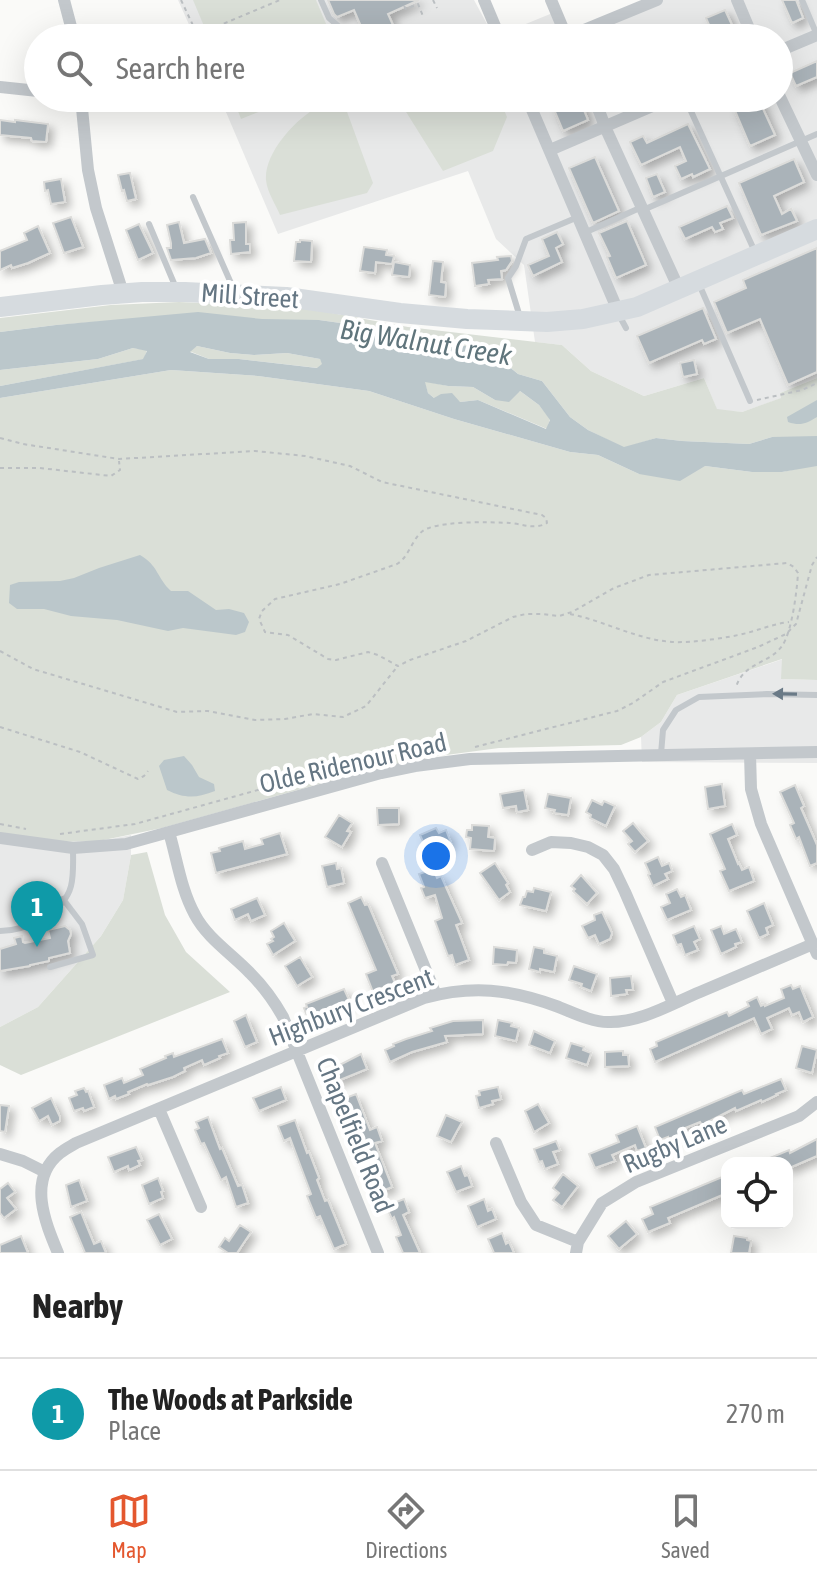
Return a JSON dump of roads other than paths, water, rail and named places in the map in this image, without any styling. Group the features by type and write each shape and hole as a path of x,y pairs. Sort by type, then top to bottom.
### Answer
{"highway":[{"name":"Mill Street","path":"0,307 123,293 236,293 507,322 622,320 637,307 817,229"}],"street":[{"path":"64,0 70,24"},
{"path":"484,0 494,24"},
{"path":"551,0 561,24"},
{"path":"737,0 747,24"},
{"path":"598,24 650,1"},
{"path":"793,45 817,35"},
{"path":"0,87 24,90"},
{"path":"82,112 88,170 96,208 123,293"},
{"path":"533,112 622,320"},
{"path":"600,112 642,208 688,285"},
{"path":"550,150 638,112"},
{"path":"788,112 817,175"},
{"name":"Olde Ridenour Road","path":"0,838 73,848 126,844 381,773 485,758 817,752"},
{"path":"750,754 751,789 761,824 815,949"},
{"name":"Chapelfield Road","path":"169,832 195,916 273,999 378,1253"},
{"path":"532,850 551,842 571,843 603,855 614,869 673,1003"},
{"path":"382,863 436,995"},
{"name":"Highbury Crescent","path":"45,1172 58,1154 76,1143 424,998 476,989 524,994 605,1022 644,1016 815,949"},
{"name":"Rugby Lane","path":"577,1248 602,1203 636,1182 799,1116 817,1102"},
{"path":"159,1109 201,1207"},
{"path":"496,1143 521,1202 536,1225 577,1248"},
{"path":"0,1154 45,1172 40,1195 43,1219 58,1253"}],"lane":[{"path":"321,0 329,18 336,24"},
{"path":"802,0 817,35"},
{"path":"691,112 756,256"},
{"path":"584,233 817,134"},
{"path":"193,197 236,293"},
{"path":"521,320 508,278 526,239 578,217"},
{"path":"149,224 178,292"},
{"path":"688,285 750,401"},
{"path":"661,755 663,730 676,710 699,697 817,695"},
{"path":"0,931 16,930 45,917 63,899 71,887 73,848"},
{"path":"50,967 93,955 82,924 63,899"}],"water":[{"name":"Big Walnut Creek","path":"198,312 262,319 319,320 376,328 490,351 518,374 542,381 570,417 588,430 624,447 656,438 749,444 772,437 817,436 817,466 782,472 752,472 705,466 680,481 639,474 598,455 570,452 369,391 258,376 171,370 0,398 0,386 143,359 147,351 133,348 98,359 0,370 0,332","holes":["197,346 254,355 287,353 320,359 322,364 317,368 239,359 209,359 190,352","425,382 473,387 495,400 509,402 520,391 539,405 550,420 546,429 478,400 460,402 452,393 434,398 428,393"]},
{"path":"817,400 817,417 803,424 788,422 787,417"},
{"path":"140,555 171,591 188,591 216,610 244,613 249,622 245,632 236,635 183,628 168,631 44,609 17,609 9,603 10,585 74,578"},
{"path":"184,756 199,777 214,784 215,791 191,796 167,790 159,766 164,760"}],"place":[{"name":"The Woods at Parkside","path":"37,947"}]}
